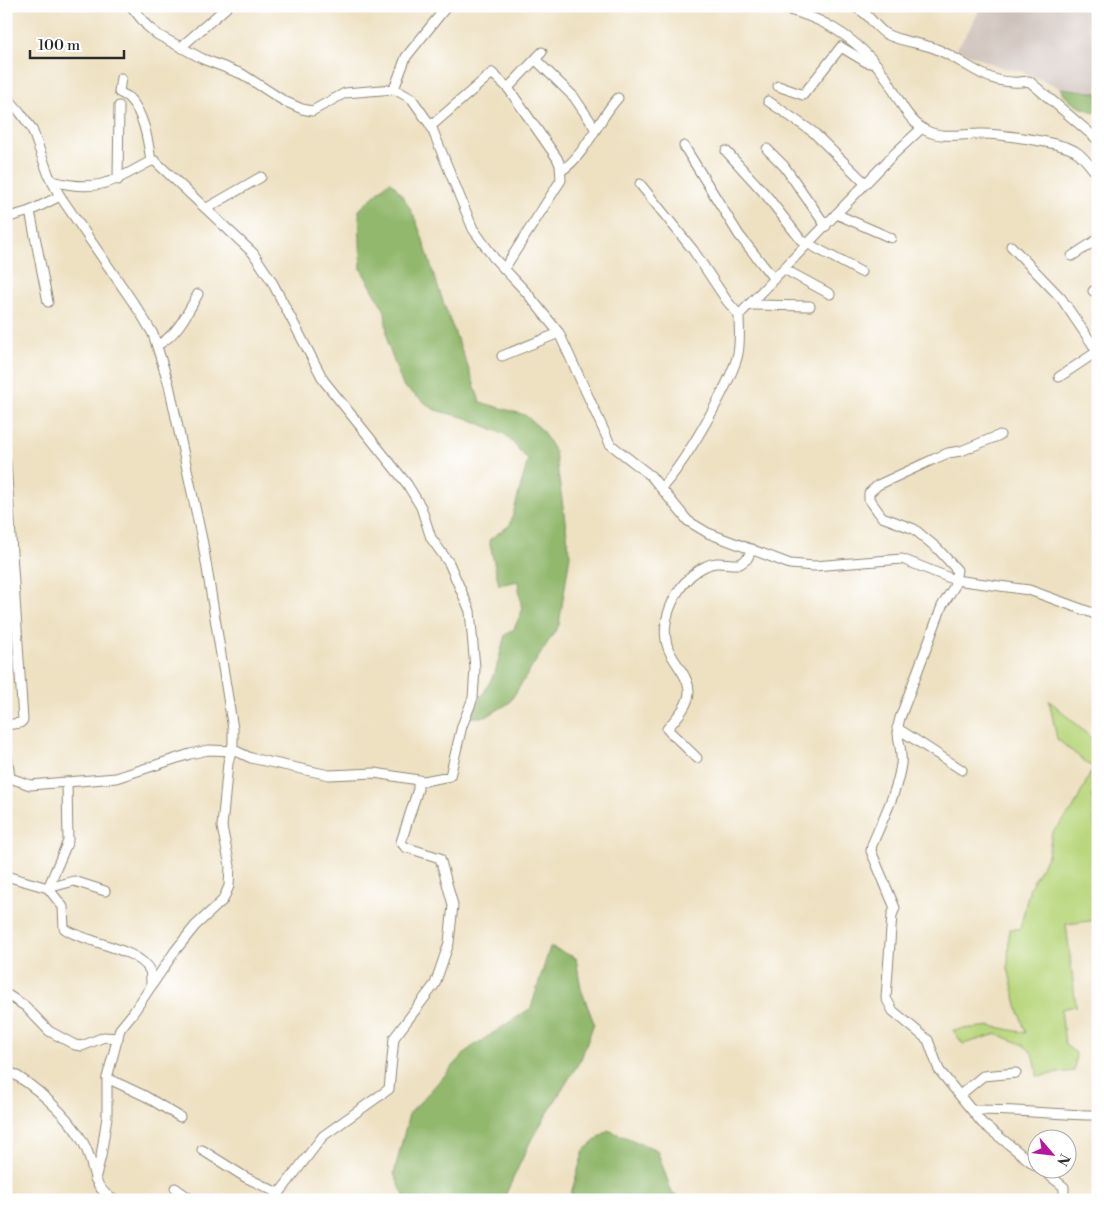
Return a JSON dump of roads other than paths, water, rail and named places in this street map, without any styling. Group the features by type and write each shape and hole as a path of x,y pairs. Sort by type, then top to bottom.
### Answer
{"street":[{"path":"181,47 228,6"},
{"path":"394,89 406,57 447,6"},
{"path":"768,6 804,10 848,36 876,64 905,110 922,128 930,132 946,135 1012,136 1068,148 1081,155 1098,176"},
{"path":"851,6 864,11 885,33 933,48 983,76 1004,82 1029,81 1098,140"},
{"path":"134,7 152,31 181,47 242,74 284,101 307,111 318,109 345,93 394,89 412,99 431,126 470,222 481,241 559,333 610,444 651,476 680,512 698,528 780,562 800,566 902,559 955,580 1028,590 1098,615"},
{"path":"778,86 803,95 841,47 866,62 876,64"},
{"path":"508,88 542,52"},
{"path":"536,60 574,97 595,128"},
{"path":"431,126 488,74 495,75 508,88 557,158 561,171 561,180 504,269"},
{"path":"121,78 119,92 133,104 140,119 147,136 151,161"},
{"path":"6,96 32,129 52,181 60,196 149,326 156,345 169,386 210,583 233,729 222,827 230,874 227,891 219,904 196,926 175,951 133,1013 123,1024 107,1078 107,1117 101,1156 95,1179"},
{"path":"561,171 572,163 618,98"},
{"path":"768,101 813,132 865,183"},
{"path":"118,180 119,106"},
{"path":"739,315 865,183 922,128"},
{"path":"684,146 739,235 774,279"},
{"path":"768,149 784,166 826,226"},
{"path":"726,151 807,245 861,272"},
{"path":"6,747 8,772 13,781 30,785 116,778 201,751 231,751 251,758 330,775 375,773 418,780 450,776 462,726 470,707 475,668 472,625 466,599 445,555 432,538 421,507 407,484 324,380 271,280 253,253 157,162 151,161 118,180 87,187 52,181"},
{"path":"207,208 261,177"},
{"path":"640,184 693,250 727,301 739,315 739,345 733,368 713,408 674,474 662,488"},
{"path":"6,218 30,211 60,196"},
{"path":"30,211 48,302"},
{"path":"836,214 891,238"},
{"path":"1072,256 1098,239"},
{"path":"1011,246 1061,298 1097,351 1059,377"},
{"path":"784,269 830,294"},
{"path":"156,345 166,340 180,324 198,294"},
{"path":"749,305 810,306"},
{"path":"502,356 559,333"},
{"path":"1000,435 961,451 939,456 878,485 869,494 870,499 882,517 914,529 938,549 958,570 952,592 942,606 897,728 902,754 899,778 872,844 871,852 895,908 892,916 886,998 893,1011 928,1040 939,1070 982,1123 1026,1158"},
{"path":"6,462 23,720 20,723 6,725"},
{"path":"697,758 667,729 681,712 689,693 685,678 669,650 666,622 676,596 704,566 718,562 740,564 752,549"},
{"path":"897,728 962,770"},
{"path":"202,1150 276,1196 323,1136 389,1089 396,1033 429,994 442,969 452,934 453,911 440,858 405,847 401,842 416,796 418,780"},
{"path":"48,888 68,841 67,782"},
{"path":"6,876 48,888 74,881 106,891"},
{"path":"48,888 63,907 64,928 71,933 114,947 143,964 150,972 151,986"},
{"path":"6,994 25,1006 49,1031 75,1045 82,1046 104,1037 118,1038"},
{"path":"6,1070 38,1090 78,1135 87,1150 95,1179 105,1197 114,1200"},
{"path":"960,1096 982,1076 1016,1072"},
{"path":"107,1078 145,1096 180,1117"},
{"path":"972,1110 1001,1109 1044,1114 1098,1116"},
{"path":"1053,1178 1064,1187 1064,1200"},
{"path":"175,1188 192,1200"}]}
